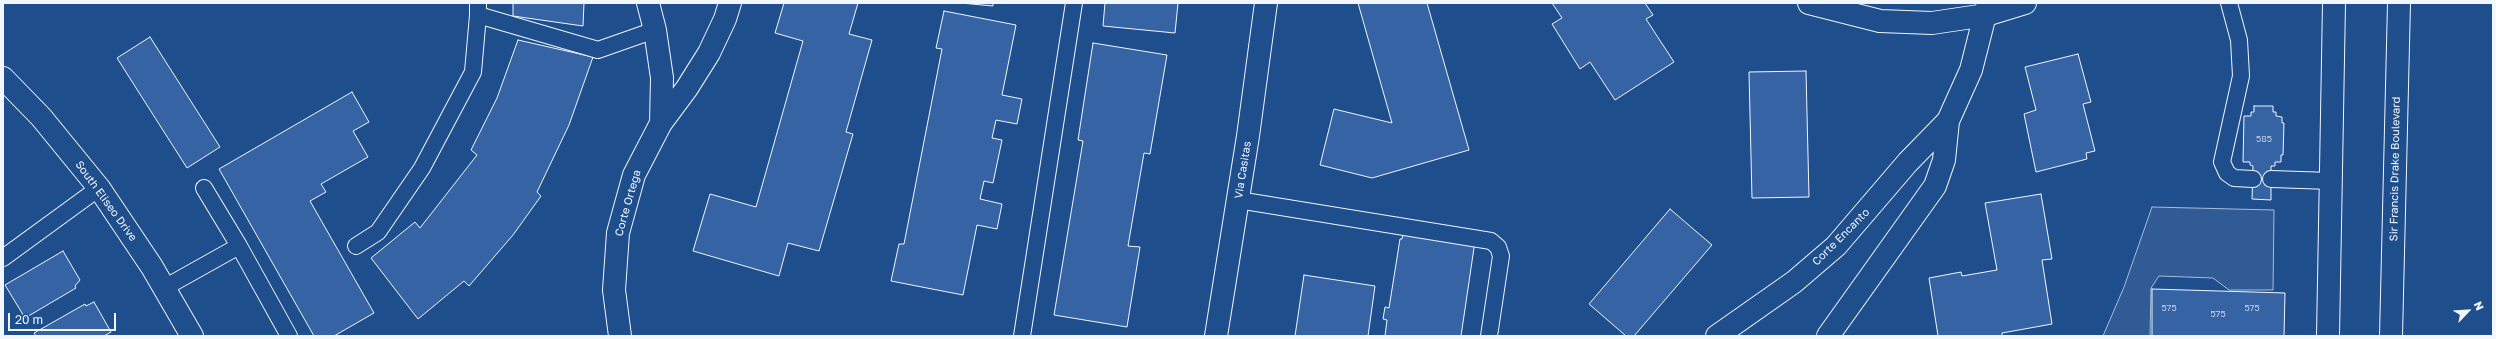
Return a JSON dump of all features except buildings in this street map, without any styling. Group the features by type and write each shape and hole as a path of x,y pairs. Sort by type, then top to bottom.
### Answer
{"street":[{"name":"Corte Ortega","path":"648,3 655,30 662,78 660,123"},
{"name":"Corte Ortega","path":"620,336 614,290 618,233 634,175 660,123 687,88 709,53 725,19 730,3"},
{"name":"Via Casitas","path":"1216,336 1238,200 1266,3"},
{"path":"1809,3 1855,16 1907,23 1939,22 1987,9 2025,3"},
{"path":"2328,336 2334,3"},
{"name":"Sir Francis Drake Boulevard","path":"2391,336 2399,3"},
{"name":"Corte Encanto","path":"1828,336 1935,186 1944,160 1948,121 1971,70 1987,9"},
{"name":"South Eliseo Drive","path":"3,78 41,117 99,188 164,288 186,334"},
{"name":"Corte Encanto","path":"1717,336 1794,282 1836,246 1908,162 1948,121"}],"lane":[{"path":"1022,336 1074,3"},
{"path":"2229,3 2239,40 2240,76 2222,162 2227,173 2234,178 2253,179"},
{"path":"356,246 378,232 418,174 473,72 478,9 598,50 655,30"},
{"path":"2271,179 2331,181"},
{"path":"3,258 99,188"},
{"path":"204,188 239,246 289,336"},
{"path":"1238,200 1483,238 1492,241 1498,247 1501,256 1489,336"},
{"path":"164,288 239,246"}],"shaded area":[{"path":"2152,207 2274,210 2273,290 2229,290 2213,278 2159,276 2151,288 2150,336 2103,336 2124,287"}]}
